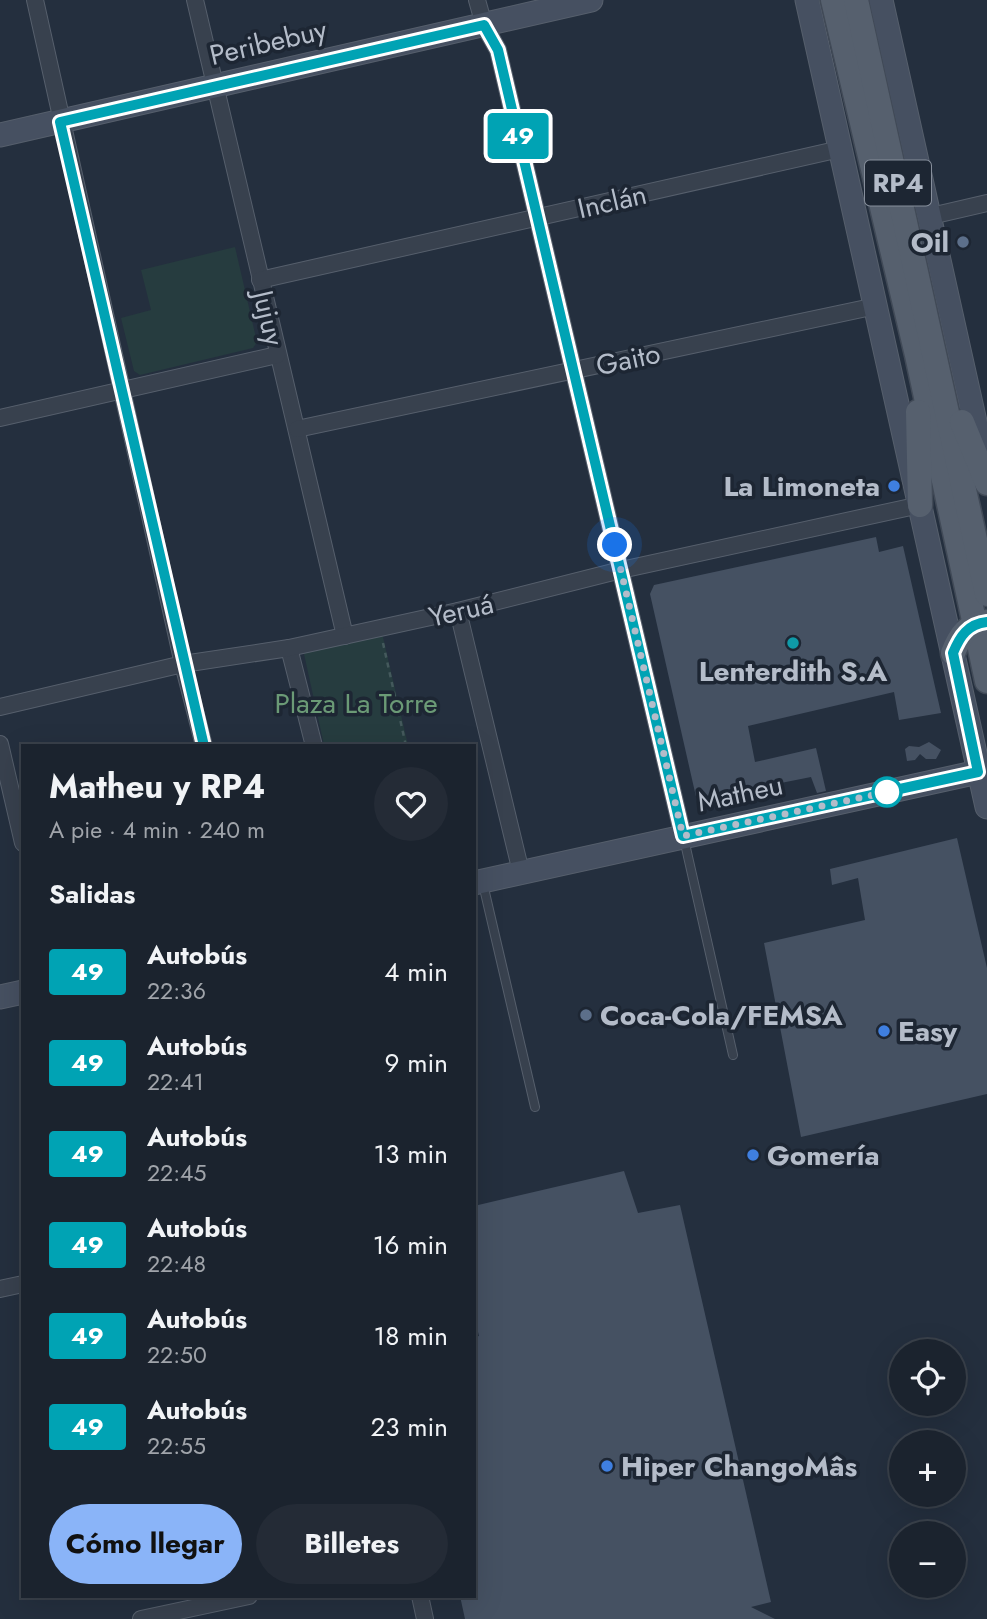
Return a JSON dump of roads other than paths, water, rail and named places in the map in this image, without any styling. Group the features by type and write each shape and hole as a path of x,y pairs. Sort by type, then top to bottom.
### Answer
{"main road":[{"name":"RP4","path":"833,0 987,594"},
{"name":"RP4","path":"856,0 982,622 987,681"},
{"path":"928,361 987,483"},
{"path":"920,505 928,361"},
{"path":"953,653 959,637 982,622"}],"street":[{"path":"35,0 60,122 203,744"},
{"name":"Jujuy","path":"195,0 345,636"},
{"path":"477,0 484,25 498,50 683,836"},
{"name":"Peribebuy","path":"0,135 591,0"},
{"path":"807,0 987,807"},
{"path":"881,0 987,477"},
{"name":"Inclán","path":"260,280 840,149"},
{"path":"931,216 987,203"},
{"name":"Gaito","path":"297,429 876,306"},
{"path":"0,418 277,355"},
{"name":"Yeruá","path":"0,707 183,664 289,648 345,636 458,611 621,569 920,505"},
{"path":"458,611 521,872"},
{"path":"289,648 313,744"},
{"path":"0,744 21,834"},
{"name":"Matheu","path":"478,882 978,772"},
{"path":"0,997 21,992"},
{"path":"0,1289 21,1284"},
{"path":"141,1619 240,1598"},
{"path":"420,1598 425,1619"}],"lane":[{"path":"683,836 733,1055"},
{"path":"478,882 535,1107"}],"place":[{"name":"Oil","path":"963,242"},
{"name":"La Limoneta","path":"894,486"},
{"name":"Lenterdith S.A","path":"793,643"},
{"name":"Coca-Cola/FEMSA","path":"586,1015"},
{"name":"Easy","path":"884,1031"},
{"name":"Gomería","path":"753,1155"},
{"name":"Hiper ChangoMâs","path":"607,1466"}],"park label":[{"name":"Plaza La Torre","path":"356,703"}]}
